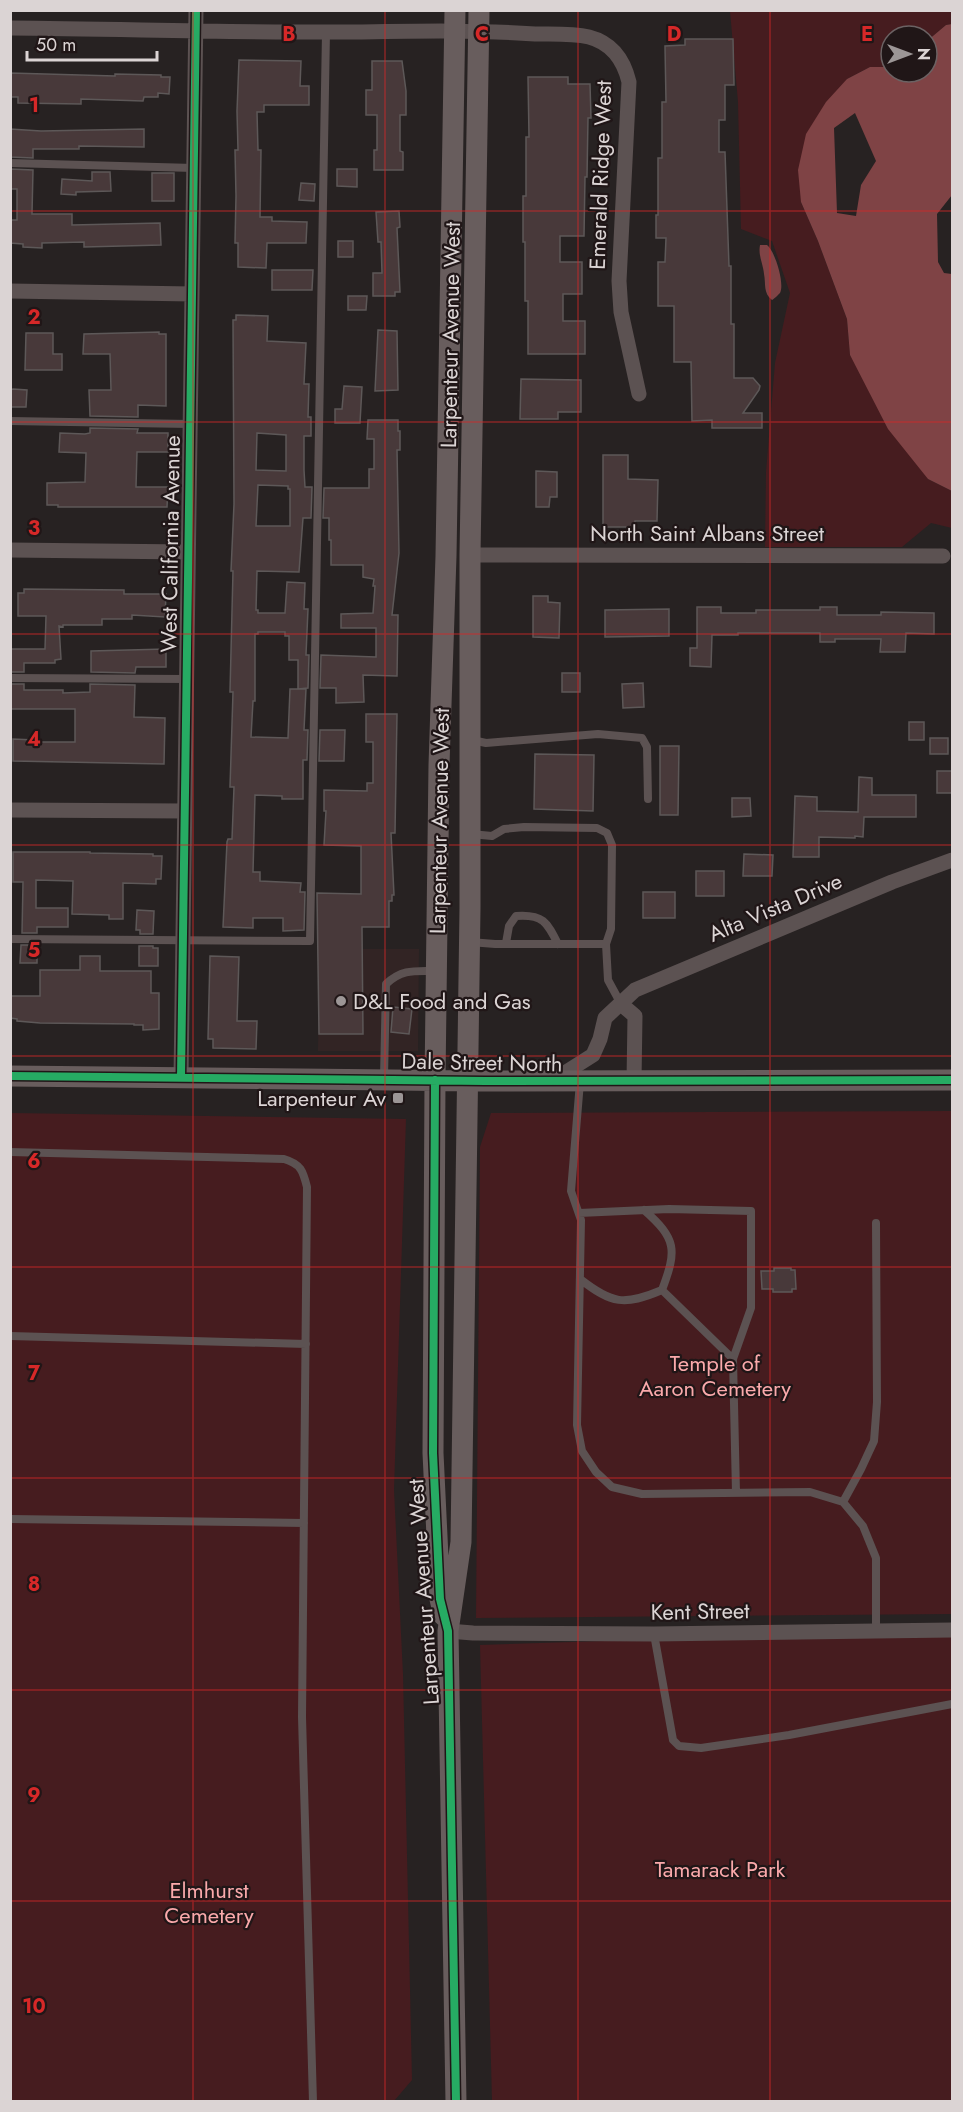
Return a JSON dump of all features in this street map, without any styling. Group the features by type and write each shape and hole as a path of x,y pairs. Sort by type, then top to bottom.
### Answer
{"main road":[{"name":"Larpenteur Avenue West","path":"448,1631 440,1599 433,1453 439,765 446,544 455,21"},
{"name":"Larpenteur Avenue West","path":"456,2102 448,1631 460,1542 470,942 470,555 479,21"},
{"name":"Dale Street North","path":"10,1076 467,1081 952,1080"}],"street":[{"name":"West California Avenue","path":"181,1077 196,10"},
{"name":"Emerald Ridge West","path":"10,28 326,32 479,21 590,38 612,49 626,70 630,92 618,281 621,312 639,394"},
{"path":"10,291 192,294"},
{"path":"10,550 188,552"},
{"name":"North Saint Albans Street","path":"470,555 943,556"},
{"path":"10,810 184,811"},
{"name":"Alta Vista Drive","path":"551,1081 593,1055 600,1040 605,1018 634,990 892,882 952,860"},
{"path":"621,1004 635,1016 634,1081"},
{"name":"Kent Street","path":"448,1631 654,1634 952,1630"}],"lane":[{"path":"10,939 310,941 326,32"},
{"path":"10,163 194,168"},
{"path":"10,421 190,424"},
{"path":"10,678 186,680"},
{"path":"470,740 486,743 598,734 642,738 647,747 648,799"},
{"path":"470,833 492,836 504,829 524,827 597,828 607,833 612,845 611,929 606,944 608,980 621,1004"},
{"path":"506,943 508,926 516,916 529,915 539,917 548,925 558,944"},
{"path":"470,942 606,944"},
{"path":"384,1079 386,984 396,975 407,971 436,970"},
{"path":"580,1081 571,1191 581,1221 577,1425 582,1452 596,1472 612,1487 642,1494 810,1492 843,1502 863,1526 876,1558 876,1631"},
{"path":"10,1152 284,1159 295,1162 303,1174 307,1187 302,1717 313,2102"},
{"path":"579,1213 644,1210 752,1211 751,1308 733,1359 736,1493"},
{"path":"580,1279 602,1296 625,1302 662,1290 671,1268 673,1248 661,1224 644,1210"},
{"path":"843,1502 874,1441 877,1401 876,1223"},
{"path":"662,1290 733,1359"},
{"path":"10,1336 306,1344"},
{"path":"10,1519 304,1523"},
{"path":"654,1634 673,1740 679,1746 701,1748 789,1735 952,1704"}],"shaded area":[{"path":"952,24 952,195 937,214 938,262 944,273 952,274 952,491 928,479 888,429 850,355 847,319 801,202 798,170 806,134 826,102 847,79 870,67 879,67 879,84 939,84 939,31 946,25","holes":["855,113 876,161 861,185 856,216 837,213 834,128"]},
{"path":"760,245 767,245 770,248 780,275 780,293 772,300 766,291"},
{"path":"319,949 419,949 418,1051 318,1051"}],"green space":[{"path":"730,11 952,11 952,24 946,25 939,31 939,24 879,24 879,67 870,67 847,79 801,202 847,319 850,355 928,479 952,491 952,528 931,523 902,547 765,547 766,472 775,363 790,293 772,241 741,229 738,102"},
{"name":"Temple of Aaron Cemetery","path":"952,1111 952,1614 476,1618 480,1147 491,1113"},
{"name":"Elmhurst Cemetery","path":"11,1113 406,1119 394,1490 403,1674 412,2080 394,2101 11,2102"},
{"name":"Tamarack Park","path":"952,1630 952,2101 492,2101 480,1645"}],"building":[{"path":"685,39 733,39 734,85 725,85 725,120 719,120 719,152 725,152 729,266 731,266 731,324 734,324 734,378 753,378 760,386 743,413 762,413 762,428 712,428 712,420 692,421 691,362 674,362 674,306 658,306 658,262 665,262 666,238 656,238 658,158 662,158 662,102 666,102 665,46 685,45"},
{"path":"239,60 301,61 300,86 309,86 309,105 264,105 264,112 257,112 258,150 261,150 260,217 272,217 272,221 307,222 306,243 267,243 266,268 238,267 238,243 235,243 235,150 238,150"},
{"path":"372,61 402,61 406,91 406,115 400,115 400,151 403,152 403,170 374,170 374,150 377,150 377,115 366,115 366,90 372,90"},
{"path":"10,73 161,75 161,77 170,77 169,94 158,93 158,97 144,97 143,101 81,99 81,104 18,103 18,97 10,97"},
{"path":"528,77 568,77 568,84 590,84 591,118 588,118 584,236 560,236 560,262 582,262 582,294 563,294 563,321 585,321 585,354 528,354 523,196 526,196 526,137 529,137"},
{"path":"10,129 41,131 144,129 144,147 79,146 79,149 33,149 33,158 10,157"},
{"path":"10,169 33,170 32,214 72,214 72,225 160,223 161,245 84,247 84,242 42,243 42,248 23,247 23,244 10,243 10,220 17,220 17,189 10,189"},
{"path":"337,169 357,169 357,187 337,186"},
{"path":"92,172 110,172 111,191 76,192 76,195 61,194 62,179 92,181"},
{"path":"152,173 174,173 174,201 152,201"},
{"path":"301,183 315,184 314,201 299,200"},
{"path":"399,211 400,227 397,228 400,292 395,292 395,296 373,296 373,273 382,273 381,242 378,242 376,212"},
{"path":"338,241 353,241 353,257 338,257"},
{"path":"272,270 313,270 312,290 272,290"},
{"path":"348,296 367,296 366,310 348,310"},
{"path":"236,315 268,316 267,341 306,343 304,384 309,384 308,417 311,417 311,436 304,436 304,470 305,487 312,487 311,518 303,518 299,572 257,571 256,610 258,613 285,613 287,582 305,583 304,609 308,609 306,655 309,655 308,688 298,689 306,689 304,730 308,730 307,760 303,760 303,799 255,795 253,872 260,872 260,881 301,883 300,892 305,892 304,930 283,931 283,918 253,918 253,928 223,927 227,842 228,839 232,839 234,787 230,787 233,692 230,692 234,504 233,320 236,320","holes":["257,433 286,435 286,471 256,470","258,485 288,486 290,489 290,526 256,526","258,632 285,632 285,636 289,636 289,660 298,660 298,689 290,689 288,738 251,737 253,701 255,701 255,634"]},
{"path":"378,330 397,331 398,390 375,391"},
{"path":"159,332 159,334 166,334 166,406 138,405 138,417 90,416 89,390 111,390 110,354 83,354 84,334"},
{"path":"26,333 53,333 53,354 62,354 62,370 25,370"},
{"path":"521,379 581,380 581,412 558,412 558,419 520,419"},
{"path":"344,386 362,387 360,423 335,423 335,409 342,409"},
{"path":"10,390 27,390 26,407 10,407"},
{"path":"368,420 398,420 398,431 400,431 400,450 397,450 399,553 392,615 398,615 397,676 363,675 364,702 336,703 336,688 320,688 321,655 376,657 376,628 341,628 341,614 373,613 375,586 373,586 374,579 363,577 363,565 331,565 329,518 323,518 324,488 369,488 369,469 374,469 374,439 367,439"},
{"path":"90,428 138,429 137,433 168,433 168,452 137,452 136,487 168,487 167,507 58,507 58,505 47,505 47,483 85,482 86,453 59,452 60,433 85,434 90,433"},
{"path":"603,455 628,455 628,479 658,480 657,521 635,521 635,527 603,527"},
{"path":"536,471 557,472 557,497 550,497 549,507 536,507"},
{"path":"24,589 124,590 124,594 166,594 165,617 132,615 132,619 102,619 102,625 59,626 61,659 55,660 55,663 24,663 24,672 10,672 10,649 45,649 46,616 18,616 18,593 24,593"},
{"path":"533,596 548,596 548,602 560,603 559,638 533,637"},
{"path":"697,607 721,607 721,613 756,613 756,610 820,610 820,607 837,607 837,615 881,615 881,612 934,613 934,634 906,633 905,652 880,652 881,639 835,639 835,642 820,642 820,633 712,635 711,667 690,666 690,648 697,648"},
{"path":"669,609 669,636 605,637 605,610"},
{"path":"166,649 166,667 136,667 135,673 91,672 91,651"},
{"path":"562,673 580,673 580,692 562,692"},
{"path":"643,683 644,707 623,708 622,684"},
{"path":"10,684 24,684 24,690 63,690 63,693 90,692 90,684 135,685 134,717 165,718 164,764 13,761 13,739 35,740 35,742 75,742 75,709 10,709"},
{"path":"366,714 397,714 395,833 391,833 394,895 392,895 392,901 389,901 389,927 362,927 363,1034 319,1034 317,893 361,894 361,846 324,845 326,811 324,811 324,790 367,791 367,783 373,783 373,742 366,742"},
{"path":"909,722 924,722 924,740 909,740"},
{"path":"320,730 345,730 344,761 319,761"},
{"path":"930,738 948,738 948,754 930,754"},
{"path":"660,746 679,746 678,815 660,815"},
{"path":"535,754 594,755 593,811 534,809"},
{"path":"937,771 952,771 952,793 937,793"},
{"path":"859,777 872,778 872,795 916,795 916,817 864,817 863,837 819,837 819,857 793,857 795,796 817,797 817,811 858,812"},
{"path":"732,798 750,798 751,816 732,817"},
{"path":"13,852 153,854 153,856 162,856 161,879 156,879 156,884 123,883 123,919 109,919 109,915 72,914 73,881 36,880 36,908 68,908 68,927 37,927 37,933 22,933 23,882 13,882"},
{"path":"744,854 773,855 772,876 743,876"},
{"path":"696,871 724,871 724,896 696,896"},
{"path":"643,892 675,892 675,918 643,918"},
{"path":"137,910 154,911 153,934 140,934 140,930 136,930"},
{"path":"21,945 37,945 37,963 20,963"},
{"path":"139,946 158,948 158,966 139,966"},
{"path":"80,956 100,956 100,971 151,971 151,993 159,993 159,1029 143,1030 143,1025 134,1024 40,1023 17,1021 17,1019 10,1018 10,996 40,996 40,970 80,970"},
{"path":"210,956 239,957 237,1021 257,1021 256,1049 213,1048 213,1039 208,1039"},
{"path":"393,1007 412,1009 409,1034 391,1032"},
{"path":"774,1268 795,1270 796,1289 792,1289 792,1292 773,1292 773,1289 762,1289 761,1271 774,1271"}],"cycle path":[{"path":"181,1077 196,10"},
{"path":"10,1076 485,1081 952,1080"},
{"path":"435,1080 433,1453 440,1599 448,1631 456,2102"}],"place":[{"name":"D&L Food and Gas","path":"341,1001"},
{"name":"Larpenteur Av","path":"398,1098"}]}
